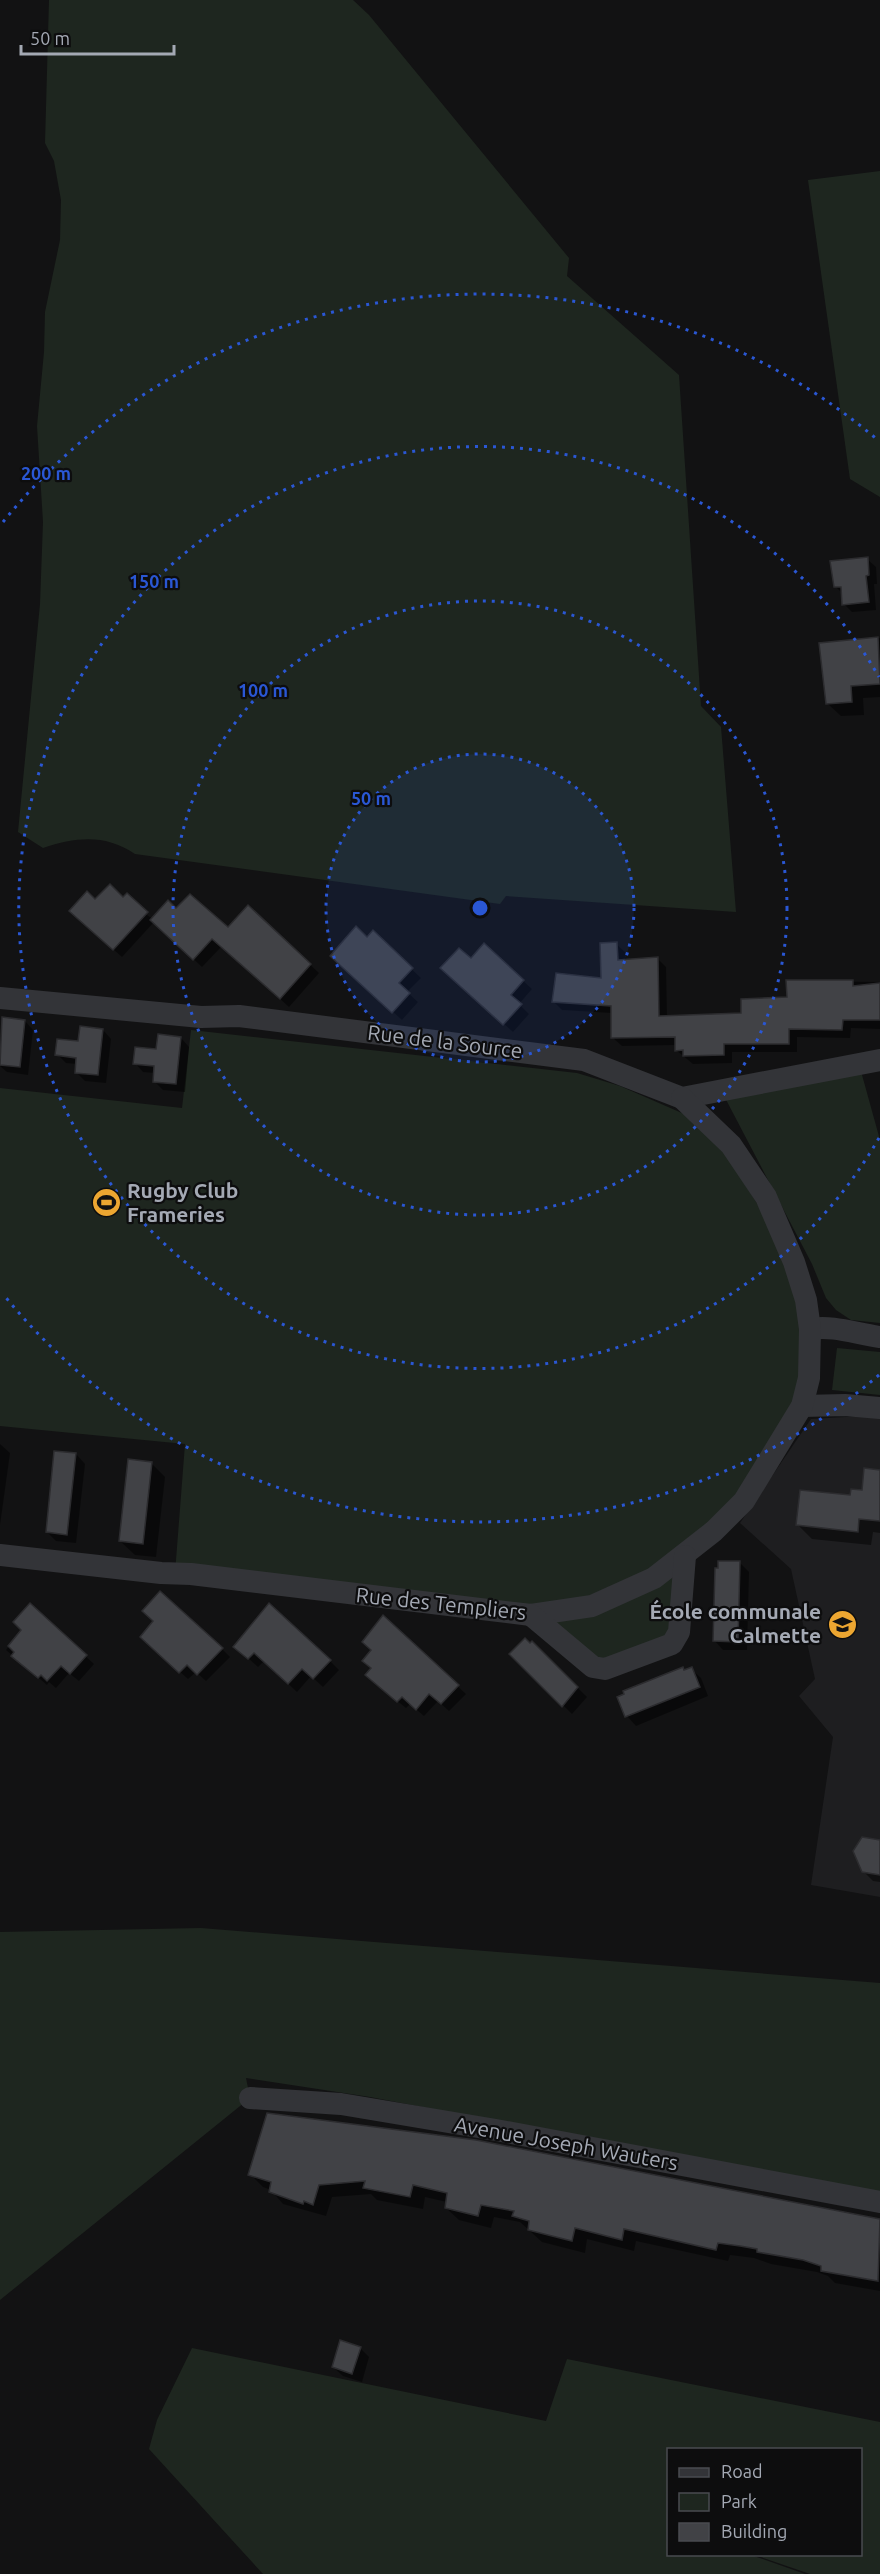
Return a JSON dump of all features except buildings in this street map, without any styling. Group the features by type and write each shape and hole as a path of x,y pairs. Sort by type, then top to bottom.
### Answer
{"street":[{"name":"Rue de la Source","path":"0,998 201,1017 239,1016 584,1060 682,1098"},
{"path":"682,1098 880,1060"},
{"name":"Rue des Templiers","path":"0,1555 161,1573 191,1574 531,1615 592,1606 654,1578 685,1556 744,1501 802,1407 809,1378 810,1329 806,1300 794,1262 766,1197 731,1145 682,1098"},
{"path":"810,1329 833,1327 853,1334 880,1337"},
{"path":"802,1407 845,1405 880,1408"},
{"path":"531,1615 593,1667 605,1669 672,1644 679,1632 685,1556"},
{"name":"Avenue Joseph Wauters","path":"250,2098 352,2106 496,2130 880,2202"}],"shaded area":[{"name":"École communale Calmette","path":"880,1415 880,1897 811,1885 833,1737 799,1696 815,1679 791,1569 740,1523 811,1419"}],"green space":[{"path":"49,0 353,0 369,15 569,258 567,276 679,375 701,706 721,727 736,912 506,896 500,904 135,854 102,840 68,841 43,848 18,832 40,604 43,522 37,426 44,352 45,312 60,240 61,200 54,161 45,143"},
{"path":"880,171 880,497 850,479 808,180"},
{"path":"191,1030 577,1073 620,1086 707,1124 794,1262 809,1378 744,1501 685,1556 679,1632 605,1669 531,1615 175,1573 185,1444 0,1426 0,1088 182,1108"},
{"path":"859,1064 880,1140 880,1323 851,1320 836,1310 826,1298 812,1264 722,1092"},
{"path":"837,1348 880,1352 880,1395 832,1390"},
{"path":"201,1928 880,1983 880,2194 370,2097 246,2078 250,2098 0,2300 0,1932"},
{"path":"192,2348 546,2421 567,2359 880,2422 880,2574 810,2574 758,2556 862,2556 862,2448 667,2448 667,2556 754,2556 805,2574 263,2574 149,2449 157,2420"}],"place":[{"name":"Rugby Club Frameries","path":"106,1203"},
{"name":"École communale Calmette","path":"842,1624"}]}
